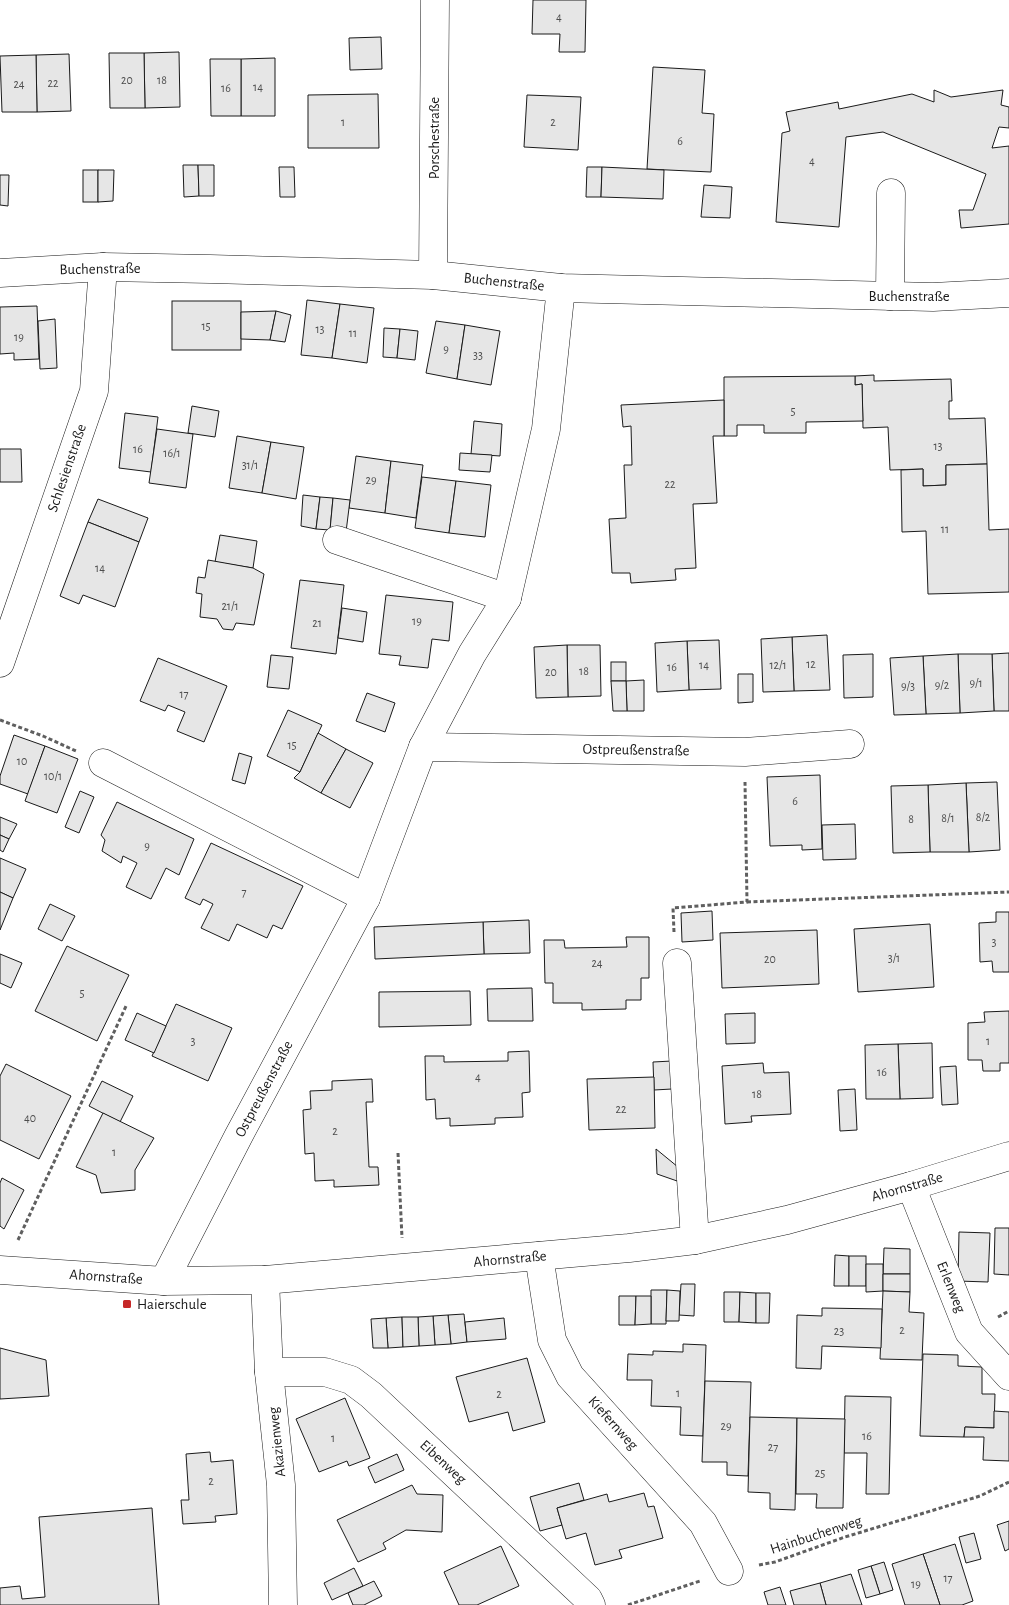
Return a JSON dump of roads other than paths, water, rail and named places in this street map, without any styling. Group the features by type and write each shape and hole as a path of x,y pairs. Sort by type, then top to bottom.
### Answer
{"street":[{"name":"Porschestraße","path":"433,275 435,0"},
{"path":"890,193 890,296"},
{"name":"Buchenstraße","path":"0,273 103,267 433,275 561,288 933,297 1009,293"},
{"name":"Schlesienstraße","path":"0,663 94,391 103,267"},
{"name":"Ostpreußenstraße","path":"164,1281 234,1145 366,898 423,747 472,654 507,598 546,429 561,288"},
{"path":"337,540 507,598"},
{"name":"Ostpreußenstraße","path":"423,747 745,752 850,744"},
{"path":"103,763 366,898"},
{"path":"676,963 695,1240"},
{"name":"Ahornstraße","path":"2,1270 164,1281 265,1280 629,1248 695,1240 787,1220 911,1186 1009,1156"},
{"name":"Erlenweg","path":"911,1186 969,1332 1009,1376"},
{"name":"Kiefernweg","path":"538,1256 552,1340 570,1376 703,1523 729,1571"},
{"name":"Akazienweg","path":"265,1280 269,1372 281,1485 283,1605"},
{"name":"Eibenweg","path":"269,1372 324,1372 351,1380 370,1395 588,1599 591,1605"}],"place":[{"name":"Haierschule","path":"127,1304"}]}
